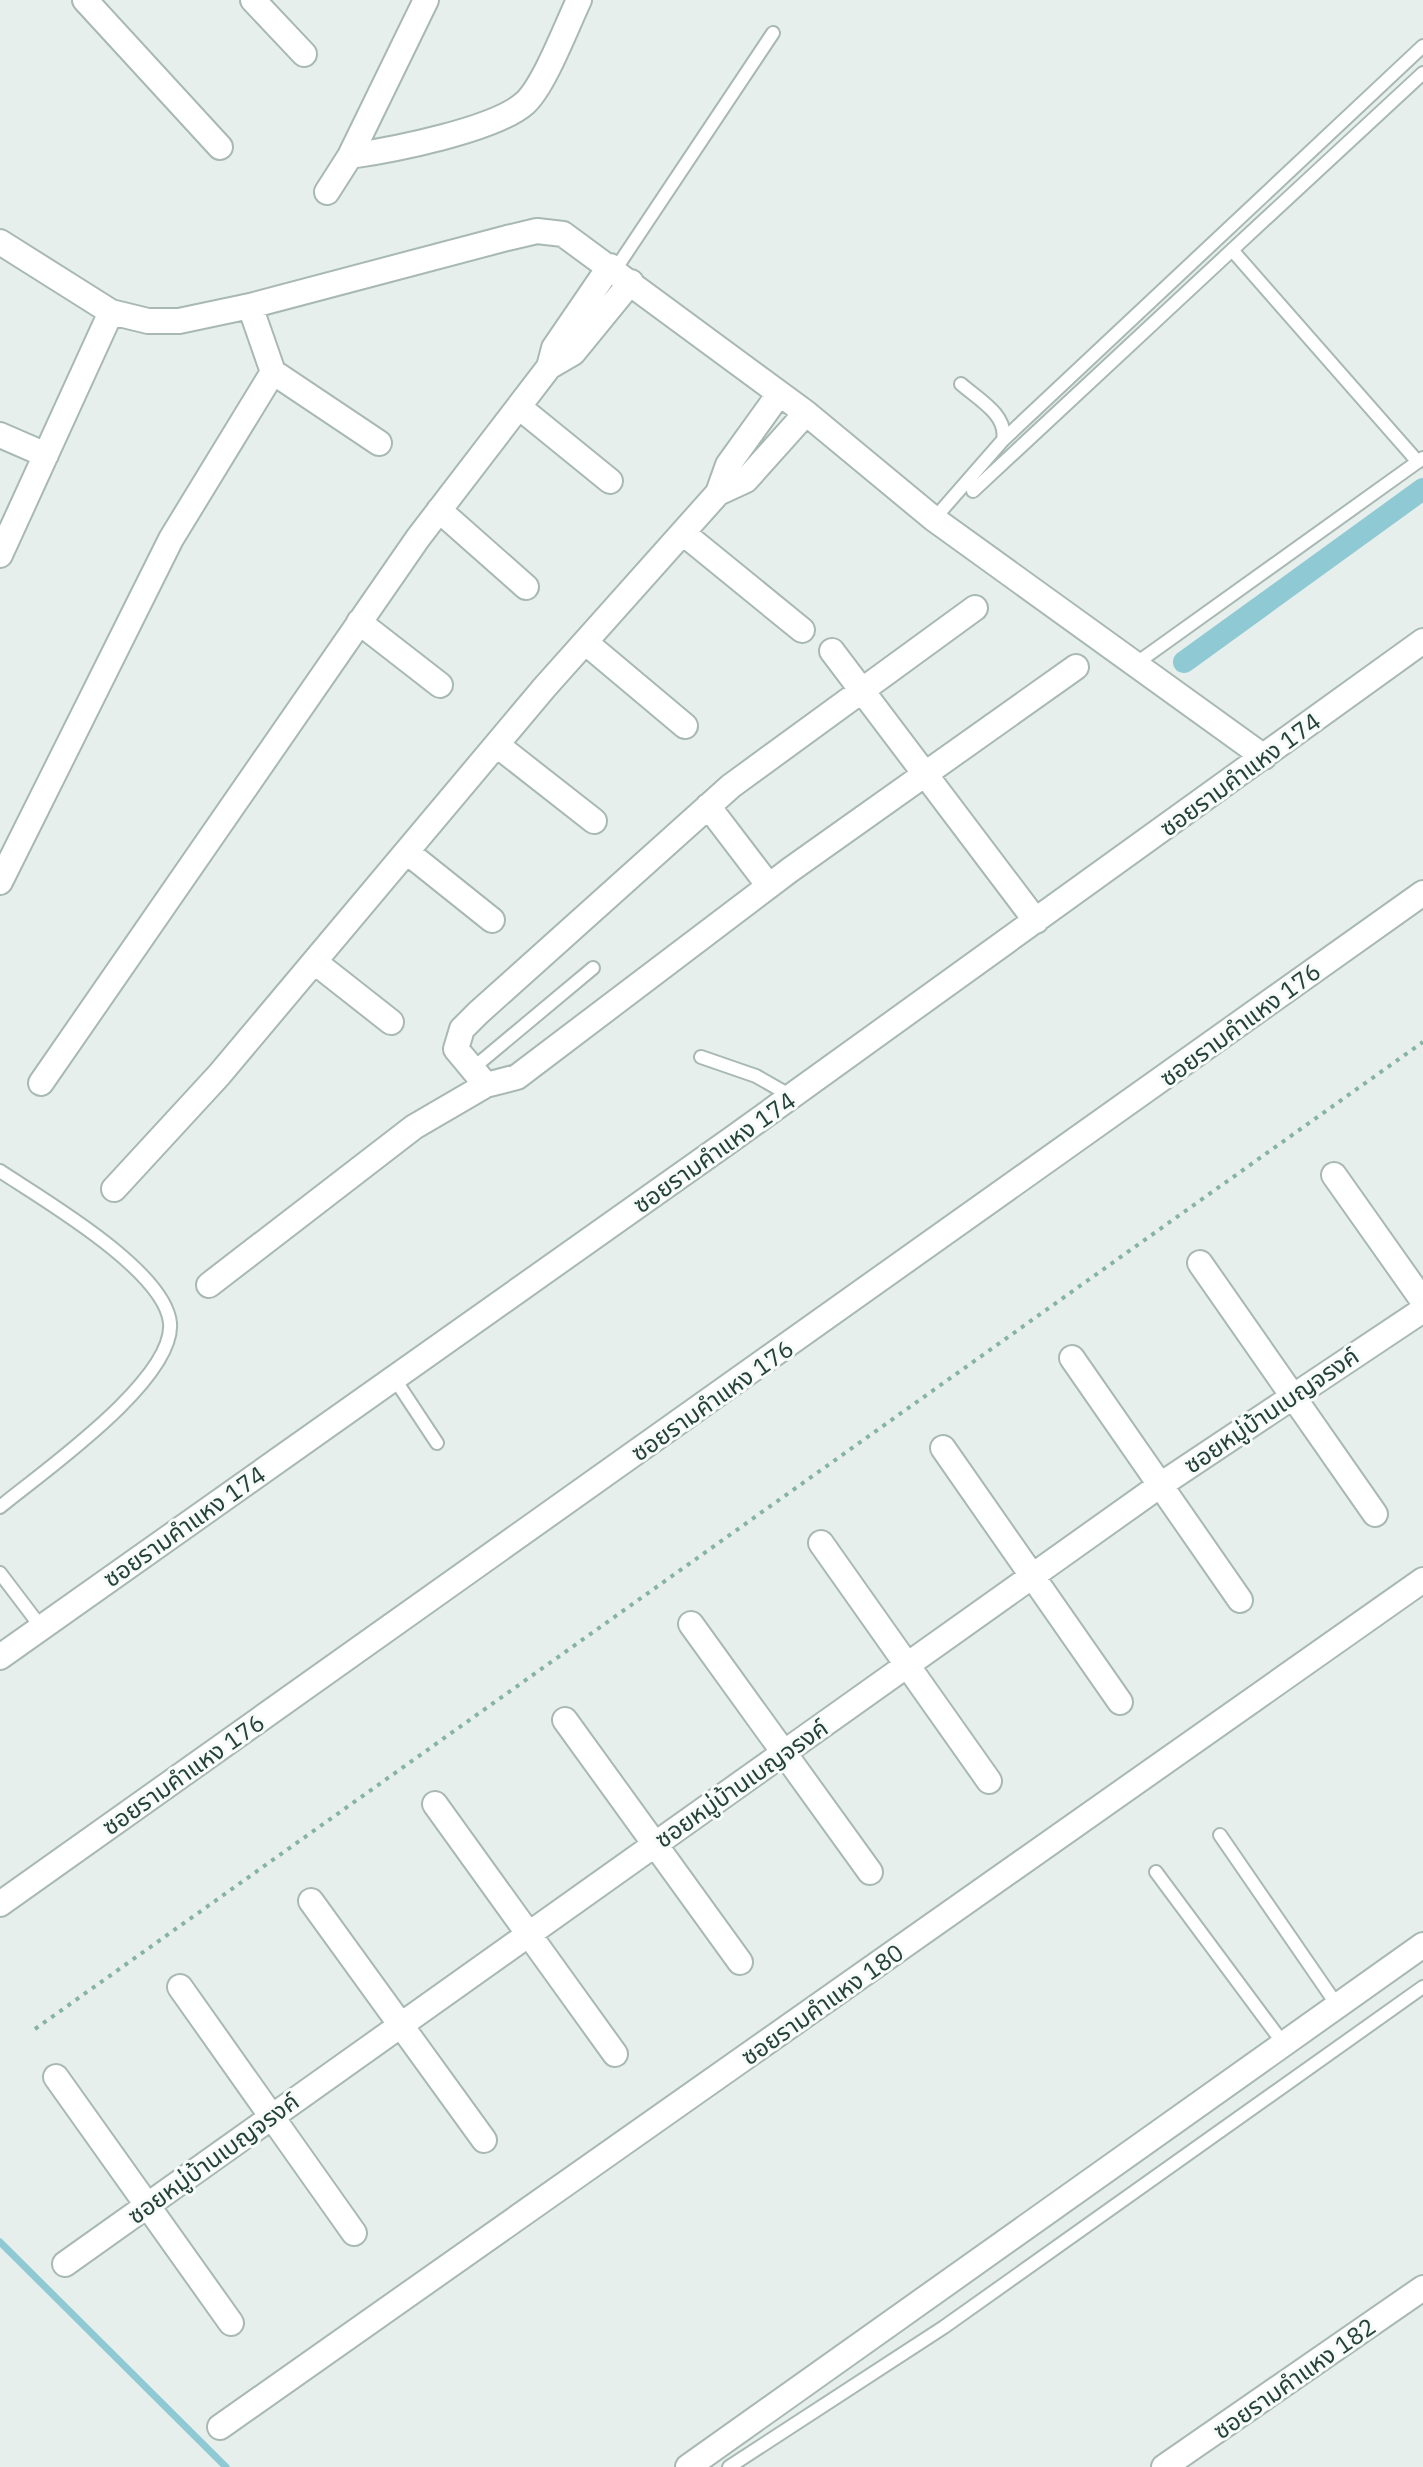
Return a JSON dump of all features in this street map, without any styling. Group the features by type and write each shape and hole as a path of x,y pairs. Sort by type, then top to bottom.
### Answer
{"street":[{"path":"85,0 220,147"},
{"path":"253,0 304,54"},
{"path":"327,192 350,156 426,0"},
{"path":"350,156 415,143 515,111 534,92 579,0"},
{"path":"0,242 111,312 148,321 179,321 250,306 537,231 563,234 619,273 699,338 806,413 934,519 1264,757"},
{"path":"41,1083 359,622 439,510 549,367 554,348 619,273"},
{"path":"250,306 273,372 379,443"},
{"path":"0,555 111,312"},
{"path":"0,882 171,539 273,372"},
{"path":"114,1189 316,963 585,642 718,493 728,465 779,394"},
{"path":"519,407 610,481"},
{"path":"718,493 746,480 806,413"},
{"path":"0,435 46,455"},
{"path":"439,510 526,587"},
{"path":"683,533 802,630"},
{"path":"479,1077 456,1049 462,1029 708,806 975,608"},
{"path":"359,622 440,685"},
{"name":"ซอยรามคำแหง 174","path":"0,1657 791,1096 1423,641"},
{"path":"585,642 685,726"},
{"path":"832,651 1036,921"},
{"path":"209,1285 479,1077 517,1077 769,886 1076,667"},
{"path":"497,745 594,821"},
{"path":"708,806 769,886"},
{"path":"407,852 492,920"},
{"name":"ซอยรามคำแหง 176","path":"0,1904 1423,893"},
{"path":"316,963 391,1022"},
{"path":"1334,1175 1423,1301"},
{"path":"1200,1263 1375,1514"},
{"name":"ซอยหมู่บ้านเบญจรงค์","path":"65,2264 270,2115 783,1755 1159,1486 1423,1310"},
{"path":"1072,1358 1240,1600"},
{"path":"943,1448 1120,1702"},
{"path":"821,1543 989,1781"},
{"name":"ซอยรามคำแหง 180","path":"220,2427 1423,1580"},
{"path":"691,1624 870,1872"},
{"path":"565,1720 740,1962"},
{"path":"435,1804 615,2054"},
{"path":"311,1901 484,2140"},
{"path":"688,2467 1423,1945"},
{"path":"180,1987 354,2233"},
{"path":"56,2077 231,2323"},
{"name":"ซอยรามคำแหง 182","path":"1164,2467 1423,2288"}],"lane":[{"path":"619,273 773,33"},
{"path":"934,519 1003,440 1423,46"},
{"path":"973,491 1423,73"},
{"path":"1134,665 1421,460 1232,250"},
{"path":"961,384 999,418 1005,431 1003,440"},
{"path":"479,1077 593,968"},
{"path":"701,1057 756,1076 791,1096"},
{"path":"0,1171 101,1237 160,1298 170,1321 168,1339 150,1371 116,1412 0,1507"},
{"path":"394,1378 437,1443"},
{"path":"0,1573 41,1627"},
{"path":"1220,1835 1337,2005"},
{"path":"1156,1872 1283,2043"},
{"path":"729,2467 944,2327 1423,1987"}],"path":[{"path":"35,2029 1423,1042"}],"waterway":[{"path":"1184,662 1423,489"},
{"path":"0,2242 226,2467"}]}
